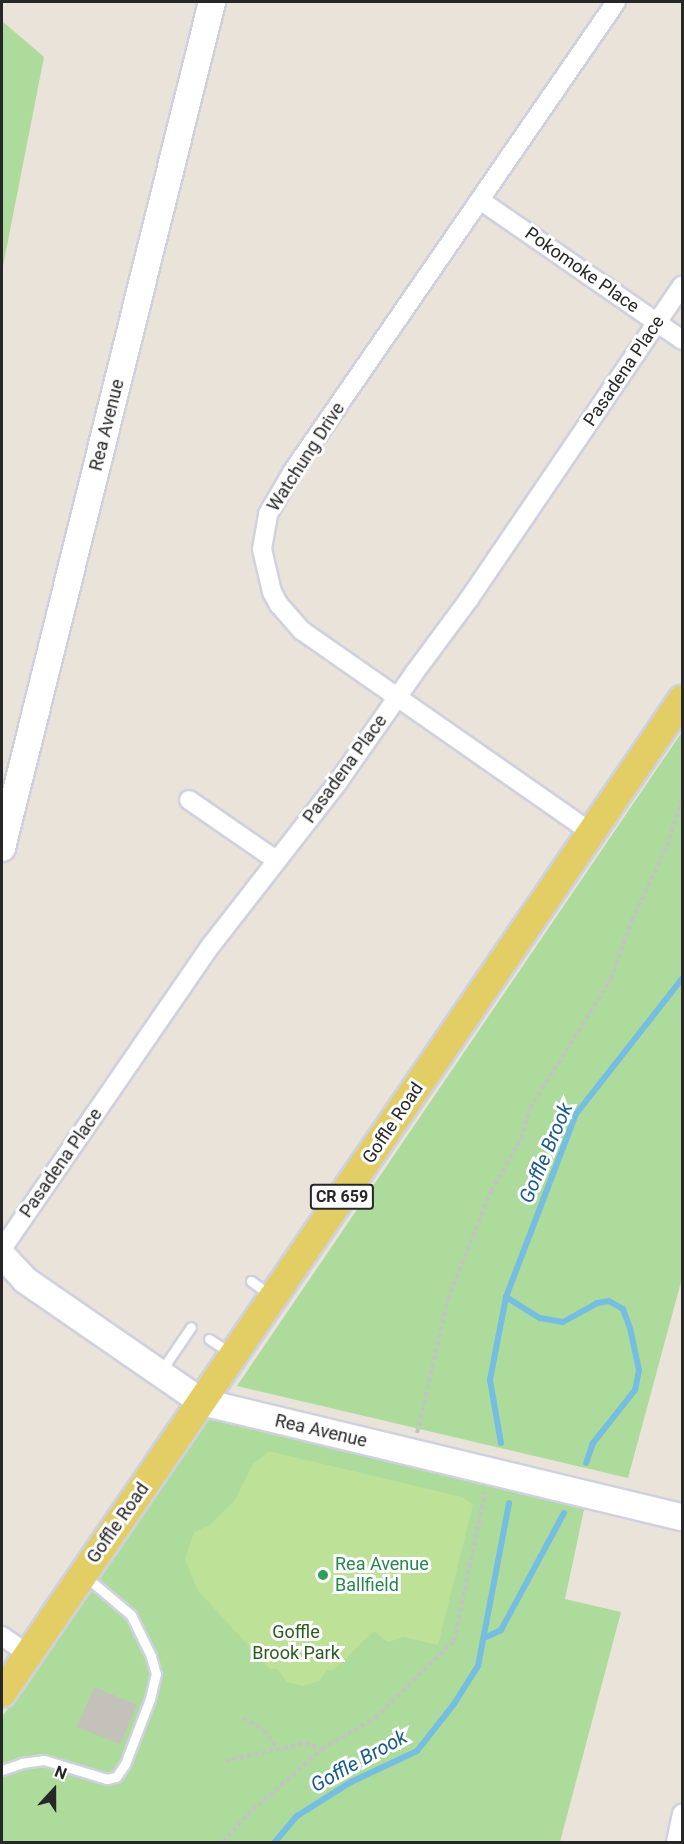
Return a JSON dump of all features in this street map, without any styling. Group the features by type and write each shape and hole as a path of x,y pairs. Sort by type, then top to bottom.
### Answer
{"main road":[{"name":"Goffle Road","path":"2,1693 682,700"}],"street":[{"name":"Rea Avenue","path":"2,848 212,2"},
{"name":"Watchung Drive","path":"592,833 322,646 290,620 279,605 267,580 262,549 268,514 293,471 616,2"},
{"name":"Pokomoke Place","path":"480,200 682,340"},
{"name":"Pasadena Place","path":"2,1248 212,944 338,783 469,599 682,285"},
{"path":"189,800 276,860"},
{"name":"Rea Avenue","path":"2,1255 25,1280 202,1402 682,1517"},
{"path":"2,1636 28,1654"},
{"path":"676,1842 682,1814"}],"lane":[{"path":"250,1281 274,1297"},
{"path":"160,1373 191,1327"},
{"path":"209,1339 234,1356"},
{"path":"2,1770 28,1761 44,1760 111,1779 121,1772 137,1736 156,1681 151,1656 131,1616 83,1575"}],"path":[{"path":"413,1453 448,1299 491,1191 521,1139 530,1108 611,979 632,920 667,846 682,799"},
{"path":"223,1842 247,1815 322,1749 375,1718 454,1641 490,1471"},
{"path":"243,1718 264,1730 278,1749"},
{"path":"225,1761 305,1743 322,1749"}],"green space":[{"path":"2,21 44,57 2,271"},
{"path":"682,732 682,1278 628,1478 237,1386"},
{"name":"Goffle Brook Park","path":"208,1419 585,1505 565,1599 621,1612 560,1842 2,1842 2,1717"},
{"name":"Rea Avenue Ballfield","path":"269,1451 462,1497 473,1505 438,1645 404,1637 388,1642 374,1631 334,1670 327,1670 319,1681 303,1686 287,1682 277,1669 270,1669 198,1591 185,1559 194,1532 210,1525 235,1500 253,1464"}],"building":[{"path":"94,1687 137,1705 120,1744 77,1727"}],"waterway":[{"name":"Goffle Brook","path":"501,1443 490,1380 506,1297 576,1114 682,979"},
{"name":"Goffle Brook","path":"506,1297 540,1318 563,1322 597,1303 609,1301 623,1309 630,1328 639,1370 635,1390 593,1443 586,1463"},
{"name":"Goffle Brook","path":"275,1842 297,1816 351,1782 417,1751 454,1704 478,1666 509,1503"},
{"name":"Goffle Brook","path":"484,1638 501,1630 564,1513"}],"place":[{"name":"Rea Avenue Ballfield","path":"323,1575"}]}
